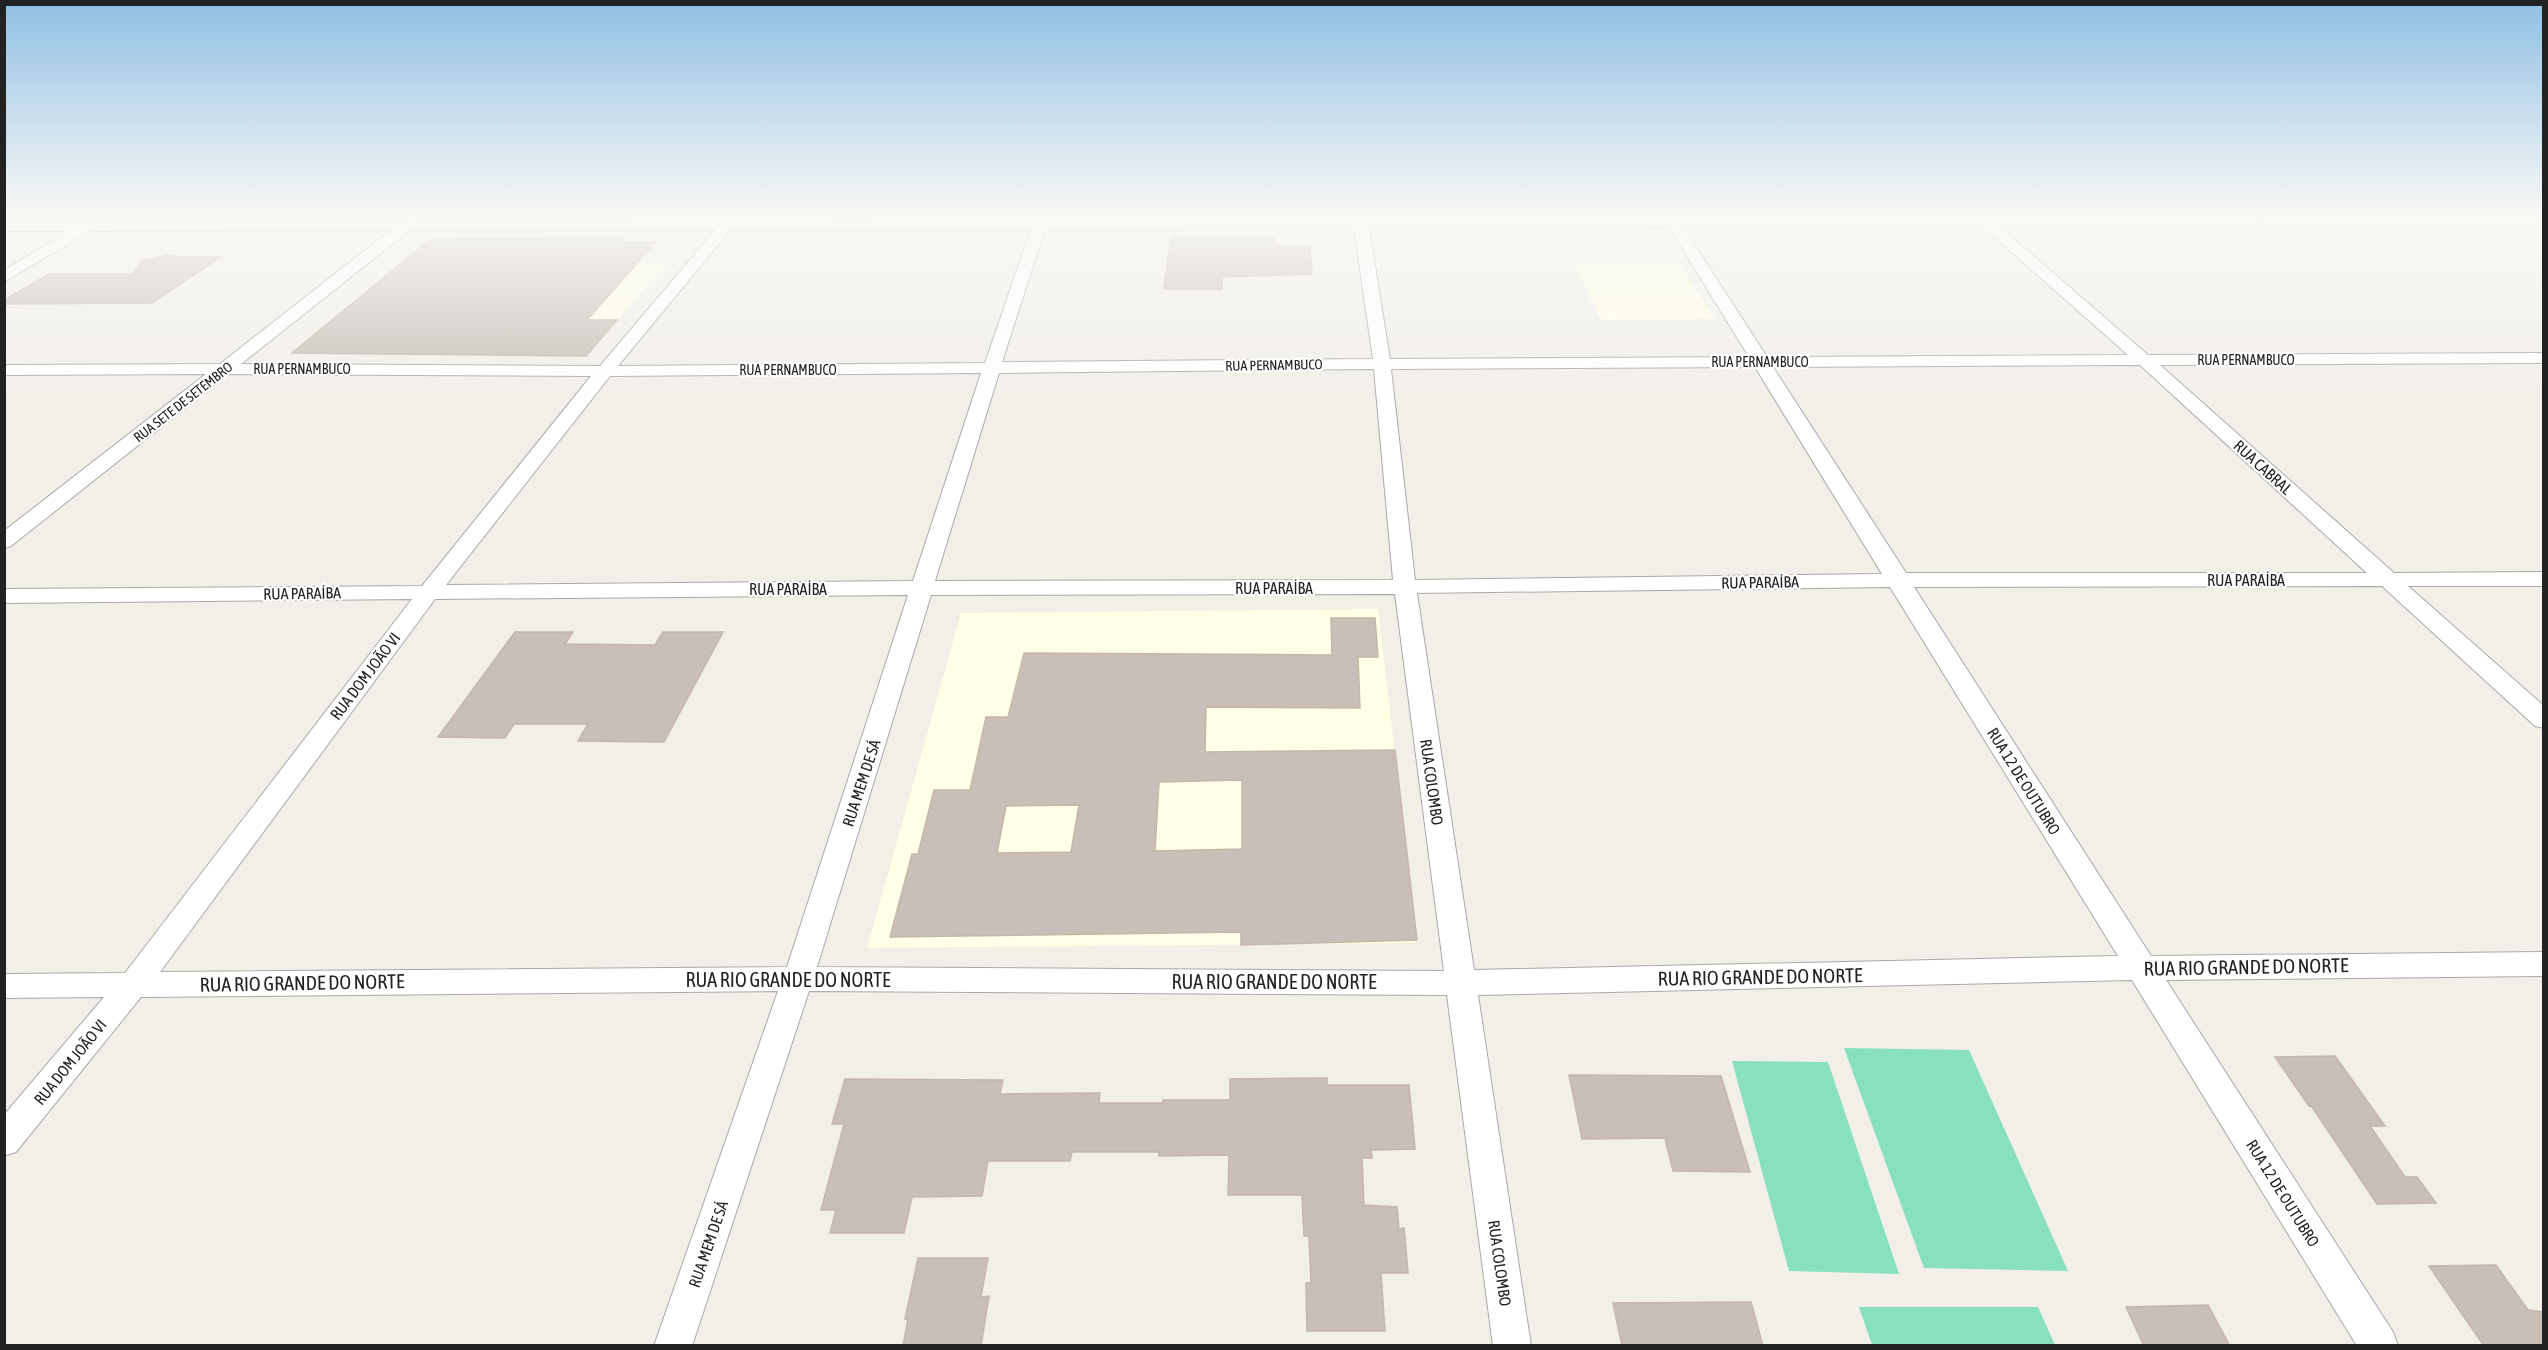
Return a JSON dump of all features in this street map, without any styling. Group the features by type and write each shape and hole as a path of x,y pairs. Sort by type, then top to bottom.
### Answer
{"street":[{"name":"RUA SETE DE SETEMBRO","path":"4,542 339,280"},
{"name":"RUA DOM JOÃO VI","path":"4,1141 133,985 429,592 606,370 682,280"},
{"name":"RUA MEM DE SÁ","path":"673,1346 798,979 1021,280"},
{"name":"RUA COLOMBO","path":"1369,280 1382,364 1404,587 1512,1346"},
{"name":"RUA 12 DE OUTUBRO","path":"1709,280 2379,1346"},
{"name":"RUA CABRAL","path":"2052,280 2544,720"},
{"path":"2523,358 2544,372"},
{"name":"RUA PERNAMBUCO","path":"4,370 991,369 1382,364 2544,358"},
{"name":"RUA PARAÍBA","path":"4,596 923,588 1404,587 1898,580 2544,579"},
{"name":"RUA RIO GRANDE DO NORTE","path":"4,986 798,979 1460,983 2142,968 2544,964"}],"shaded area":[{"path":"533,280 652,280 617,320 554,320 519,356 445,356"},
{"path":"1581,280 1690,280 1715,319 1601,320"},
{"path":"1378,609 1417,940 1413,943 867,948 961,613"}],"green space":[{"path":"1844,1048 1969,1050 2068,1271 1924,1268"},
{"path":"1732,1061 1828,1062 1899,1274 1789,1271"},
{"path":"1859,1307 2038,1307 2055,1345 1872,1345"}],"building":[{"path":"39,280 186,280 152,303 4,304 4,300"},
{"path":"381,280 622,280 587,320 617,320 586,356 292,353"},
{"path":"1165,280 1222,280 1222,289 1164,289"},
{"path":"1331,618 1375,618 1378,657 1358,657 1360,708 1206,707 1205,752 1395,750 1417,940 1241,945 1241,932 890,937 912,854 918,854 934,790 970,790 986,717 1008,717 1024,653 1332,655","holes":["1242,780 1242,849 1155,851 1159,782","1079,805 1071,852 997,853 1006,806"]},
{"path":"515,632 573,632 565,644 655,645 663,632 723,632 664,742 578,741 588,724 514,724 505,738 438,737"},
{"path":"2335,1056 2385,1126 2370,1126 2405,1177 2417,1177 2436,1203 2377,1204 2312,1107 2309,1106 2275,1057"},
{"path":"1569,1075 1721,1076 1750,1172 1673,1171 1665,1138 1582,1139"},
{"path":"1327,1078 1327,1085 1409,1085 1415,1149 1371,1150 1372,1158 1362,1158 1364,1205 1397,1207 1399,1229 1404,1228 1408,1273 1381,1273 1385,1331 1307,1331 1306,1283 1311,1283 1309,1236 1304,1236 1302,1195 1228,1195 1229,1155 1159,1156 1159,1152 1072,1152 1070,1161 988,1161 982,1196 912,1197 904,1233 830,1233 836,1210 821,1210 844,1124 832,1124 845,1079 1003,1080 1000,1094 1100,1093 1099,1103 1163,1103 1163,1100 1230,1100 1230,1079"},
{"path":"918,1258 988,1258 981,1297 989,1296 981,1346 903,1346 908,1319 905,1319"},
{"path":"2496,1265 2528,1310 2544,1312 2544,1346 2484,1346 2429,1266"},
{"path":"1751,1302 1763,1346 1622,1346 1613,1303"},
{"path":"2208,1305 2230,1346 2144,1346 2126,1307"}]}
